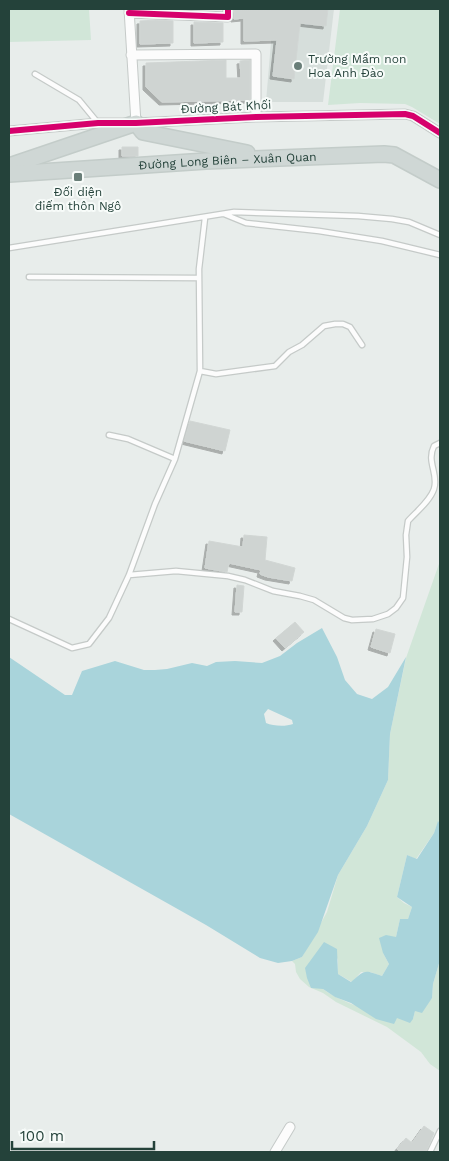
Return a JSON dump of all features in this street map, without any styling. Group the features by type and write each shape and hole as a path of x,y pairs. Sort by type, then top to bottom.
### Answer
{"main road":[{"path":"9,166 136,123 143,132 268,158"},
{"name":"Đường Long Biên – Xuân Quan","path":"9,174 268,158 384,154 394,155 440,180"}],"street":[{"path":"136,123 129,11 228,13"},
{"path":"131,55 256,54 256,117"},
{"name":"Đường Bát Khối","path":"9,131 98,123 405,114 413,116 440,133"},
{"path":"275,1152 290,1127"}],"lane":[{"path":"35,74 79,100 98,123"},
{"path":"9,248 223,214 256,212 392,219 409,222 440,235"},
{"path":"223,214 246,223 319,231 382,241 440,255"},
{"path":"9,619 72,648 89,644 109,618 129,576 154,504 175,459 200,371 199,278 205,218"},
{"path":"29,277 199,278"},
{"path":"200,371 216,374 275,366 289,352 302,345 324,326 335,324 343,324 350,327 362,346"},
{"path":"109,435 128,439 175,459"},
{"path":"129,576 176,571 210,573 245,580 273,592 314,600 344,618 352,620 373,619 388,614 396,608 403,598 408,521 431,495 434,488 435,480 430,458 434,446 440,443"},
{"path":"430,1152 440,1132"}],"shaded area":[{"name":"Trường Mầm non Hoa Anh Đào","path":"265,9 334,9 323,102 266,102 272,30 265,17"}],"green space":[{"path":"9,9 89,9 91,40 9,42"},
{"path":"340,9 440,9 440,124 405,104 360,103 328,105"},
{"path":"440,561 440,824 438,822 434,833 416,859 407,855 397,897 412,907 408,919 400,919 396,937 383,953 389,964 382,976 370,972 361,972 352,982 338,974 338,958 323,989 332,995 366,1009 391,1016 413,1019 415,1011 432,998 433,984 440,960 440,1071 430,1064 421,1052 387,1027 309,987 300,979 296,972 295,964 292,961 302,957 327,912 338,875 367,826 388,780 390,734 406,658"}],"water":[{"path":"322,628 337,657 345,680 357,694 372,699 388,687 406,657 390,734 388,780 367,826 338,875 318,932 302,957 278,963 260,958 206,925 9,814 9,657 65,695 72,695 82,671 115,661 144,670 167,669 192,663 207,666 216,662 262,663 280,656","holes":["268,709 292,720 293,724 290,725 272,725 266,723 264,714"]},
{"path":"438,821 440,824 440,960 433,984 432,998 422,1013 415,1011 410,1023 397,1018 394,1024 376,1019 351,1003 335,997 323,989 311,988 305,968 324,942 337,949 338,974 351,982 365,972 382,976 389,964 383,953 379,938 386,935 396,937 400,919 408,919 412,907 397,897 407,855 417,859 434,833"}],"building":[{"path":"328,9 326,26 300,23 294,79 273,76 277,40 244,41 244,18 234,19 234,10"},
{"path":"140,21 173,21 173,43 140,44"},
{"path":"194,22 223,23 223,42 194,43"},
{"path":"226,60 226,78 241,78 240,61 250,60 250,100 162,102 146,87 146,63"},
{"path":"122,147 138,147 138,156 122,156"},
{"path":"190,421 230,430 225,451 184,441"},
{"path":"244,535 267,537 265,560 295,568 292,581 268,577 260,574 261,570 229,563 227,572 205,568 209,541 243,547"},
{"path":"237,585 244,586 242,612 235,612"},
{"path":"295,622 304,632 285,648 276,638"},
{"path":"376,629 395,634 390,653 371,647"},
{"path":"424,1126 434,1133 426,1152 401,1152 397,1149 406,1138 412,1143"}],"cycle path":[{"path":"129,13 228,17 228,9"},
{"path":"9,131 98,123 405,114 413,116 440,133"}],"place":[{"name":"Trường Mầm non Hoa Anh Đào","path":"298,66"},
{"name":"Đối diện điếm thôn Ngô","path":"78,177"}]}
